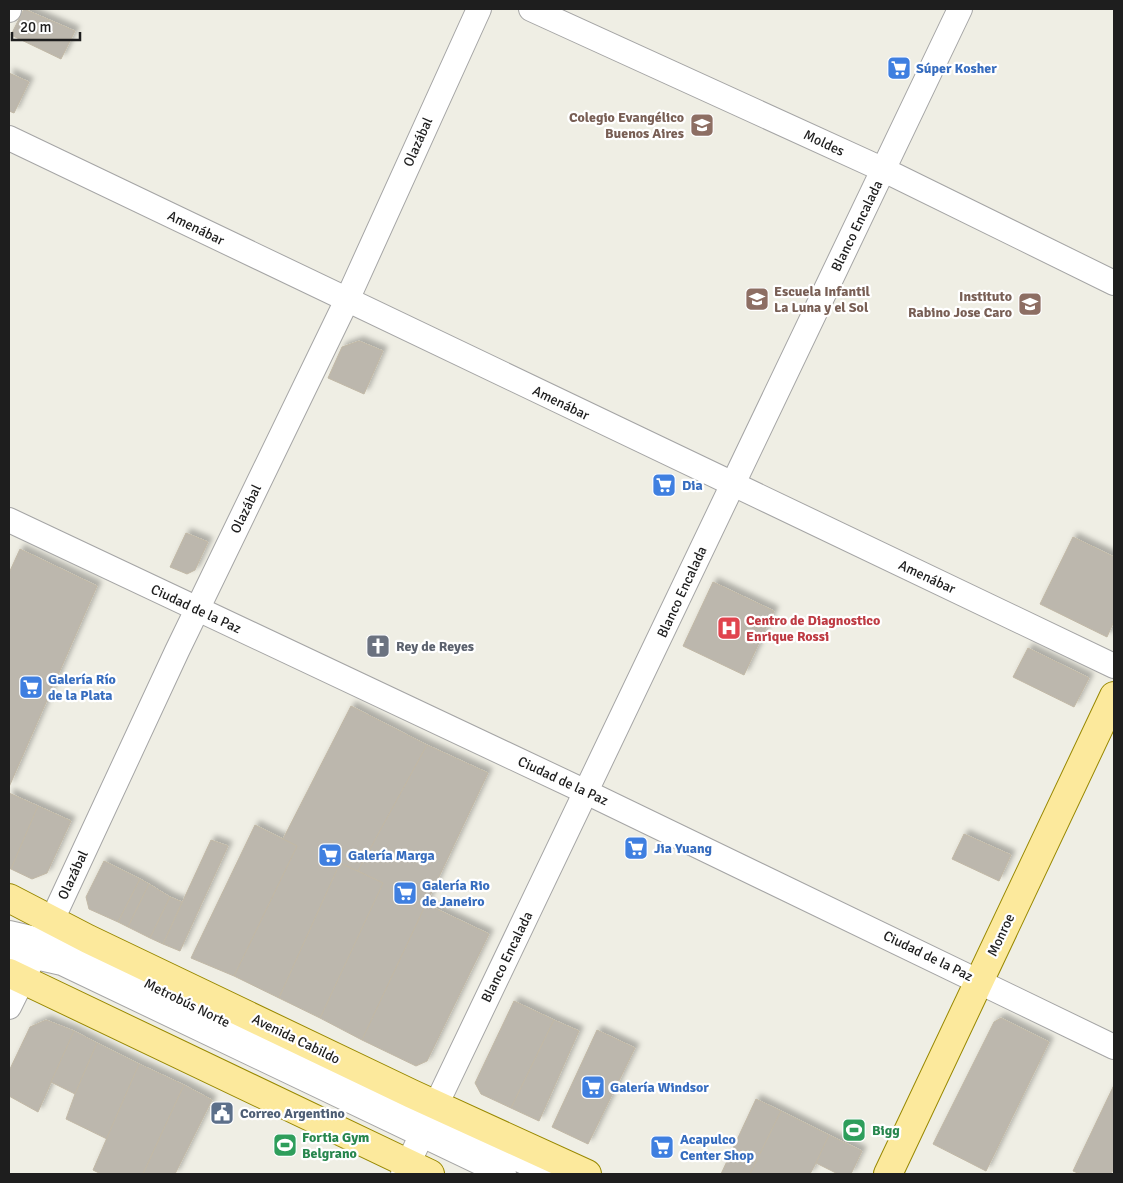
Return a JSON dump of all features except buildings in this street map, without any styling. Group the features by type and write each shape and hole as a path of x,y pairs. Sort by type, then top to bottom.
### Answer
{"main road":[{"name":"Monroe","path":"888,1174 1114,696"},
{"name":"Avenida Cabildo","path":"9,898 43,939 429,1120 587,1174"},
{"path":"15,976 414,1171"}],"street":[{"name":"Olazábal","path":"9,1007 15,976 43,939 197,610 347,300 479,9"},
{"name":"Moldes","path":"531,9 884,170 1114,283"},
{"name":"Blanco Encalada","path":"414,1171 429,1120 960,9"},
{"name":"Amenábar","path":"9,138 1114,666"},
{"name":"Ciudad de la Paz","path":"9,520 586,792 1114,1047"},
{"name":"Metrobús Norte","path":"9,933 43,939 62,963 552,1174"},
{"name":"Metrobús Norte","path":"9,951 43,939"},
{"name":"Metrobús Norte","path":"429,1120 504,1174"}],"place":[{"name":"Súper Kosher","path":"899,68"},
{"name":"Colegio Evangélico Buenos Aires","path":"702,125"},
{"name":"Escuela Infantil La Luna y el Sol","path":"757,299"},
{"name":"Instituto Rabino Jose Caro","path":"1030,304"},
{"name":"Dia","path":"664,485"},
{"name":"Centro de Diagnostico Enrique Rossi","path":"729,628"},
{"name":"Rey de Reyes","path":"378,646"},
{"name":"Galería Río de la Plata","path":"31,687"},
{"name":"Jia Yuang","path":"636,848"},
{"name":"Galería Marga","path":"330,855"},
{"name":"Galería Rio de Janeiro","path":"405,893"},
{"name":"Galería Windsor","path":"593,1087"},
{"name":"Correo Argentino","path":"222,1113"},
{"name":"Bigg","path":"854,1130"},
{"name":"Fortia Gym Belgrano","path":"285,1145"},
{"name":"Acapulco Center Shop","path":"662,1147"}]}
